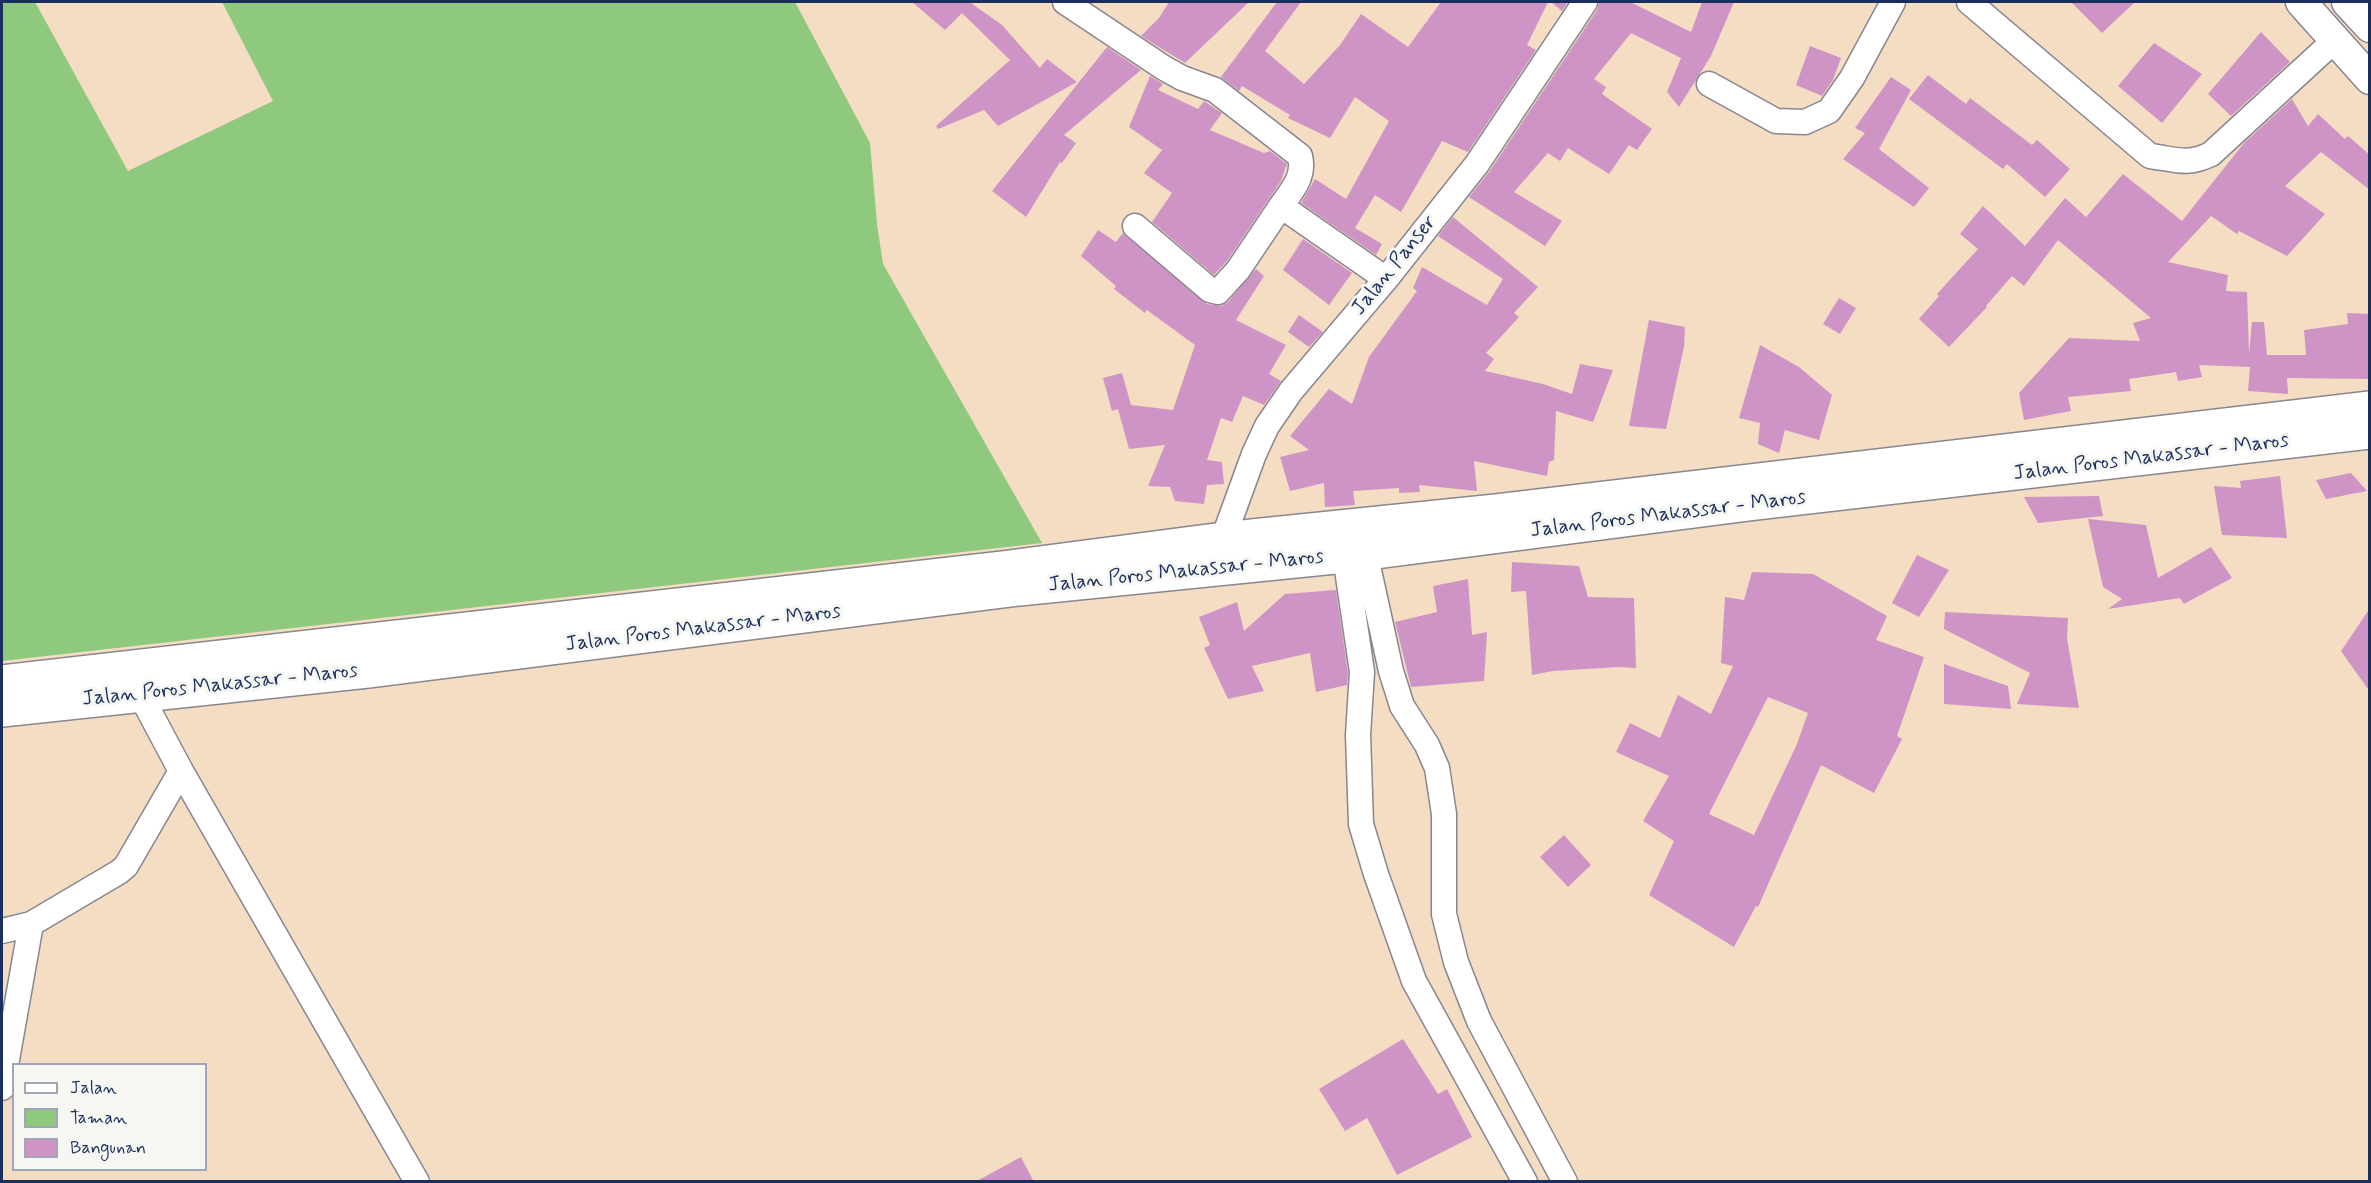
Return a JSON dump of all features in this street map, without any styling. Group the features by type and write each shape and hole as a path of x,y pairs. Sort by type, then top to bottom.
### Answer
{"highway":[{"name":"Jalan Poros Makassar - Maros","path":"2,710 140,694 311,661 1223,539 1508,510 2370,408"},
{"name":"Jalan Poros Makassar - Maros","path":"2,682 311,661 1355,554 2370,432"}],"street":[{"path":"1065,2 1164,68 1182,78 1215,90 1299,156 1303,168 1300,177 1238,270 1218,292 1210,290 1135,226"},
{"name":"Jalan Panser","path":"1223,539 1254,454 1267,426 1291,391 1386,279 1477,164 1585,2"},
{"path":"1709,84 1776,121 1805,122 1829,111 1852,78 1893,2"},
{"path":"1969,2 2150,156 2184,161 2195,162 2211,154 2335,40"},
{"path":"2301,2 2370,79"},
{"path":"2347,2 2370,27"},
{"path":"1281,206 1386,279"},
{"path":"1355,554 1362,672 1358,735 1361,824 1414,981 1525,1182"},
{"path":"1355,554 1402,706 1427,745 1437,768 1444,814 1444,914 1456,962 1479,1021 1565,1182"},
{"path":"140,694 181,771 417,1182"},
{"path":"2,931 31,924 106,881 126,866 181,771"},
{"path":"2,1089 31,924"}],"green space":[{"path":"2,2 35,2 128,171 273,101 222,2 795,2 870,143 883,264 1042,543 2,661"}],"building":[{"path":"912,2 973,2 971,3 1002,25 1040,68 1047,59 1077,82 998,126 984,110 938,129 936,126 1010,60 962,13 945,30"},
{"path":"1169,2 1249,2 1185,63 1141,36 1159,18"},
{"path":"1277,2 1301,2 1265,51 1304,84 1340,45 1361,14 1408,47 1441,2 1548,2 1527,45 1536,50 1468,152 1442,141 1401,212 1375,195 1355,228 1382,244 1376,255 1301,203 1315,179 1346,199 1389,121 1355,97 1330,138 1288,118 1290,115 1242,86 1239,91 1221,77"},
{"path":"1551,2 1568,2 1562,11"},
{"path":"1599,2 1630,2 1691,32 1702,2 1734,2 1711,56 1679,107 1667,92 1681,58 1631,33 1594,79 1606,87 1602,94 1652,129 1637,150 1629,145 1609,174 1568,148 1560,161 1548,153 1514,192 1562,221 1545,246 1469,197 1489,172 1597,10"},
{"path":"2071,2 2135,2 2102,33"},
{"path":"2261,32 2290,62 2231,116 2208,94"},
{"path":"2154,43 2202,74 2162,123 2118,86"},
{"path":"1810,46 1841,58 1833,80 1822,96 1796,85"},
{"path":"1107,47 1141,70 1064,135 1076,143 1062,163 1060,162 1026,217 992,191"},
{"path":"1928,75 1966,104 1970,98 2032,145 2037,140 2070,169 2045,197 2007,164 2003,169 1909,99"},
{"path":"1150,76 1163,84 1158,90 1198,109 1204,101 1222,113 1210,130 1264,153 1270,151 1287,164 1281,181 1227,261 1214,275 1152,222 1172,193 1144,173 1162,150 1129,127"},
{"path":"1891,77 1911,90 1879,149 1929,188 1914,207 1843,159 1865,133 1855,128"},
{"path":"2292,99 2308,126 2318,114 2345,139 2348,136 2370,155 2370,190 2321,152 2285,186 2325,214 2287,256 2239,231 2237,234 2211,216 2168,262 2228,275 2226,291 2247,292 2249,354 2252,322 2264,322 2267,355 2306,355 2304,330 2348,324 2347,313 2370,314 2370,379 2287,378 2288,394 2248,391 2250,367 2199,365 2202,377 2178,381 2176,372 2129,379 2131,391 2068,397 2071,411 2024,420 2019,393 2069,338 2140,341 2133,323 2151,318 2058,240 2024,286 2012,276 1987,307 1949,347 1919,319 1939,296 1937,294 1978,249 1960,234 1983,206 2025,246 2065,198 2086,217 2123,174 2182,221 2244,143"},
{"path":"1453,217 1538,287 1514,313 1519,317 1486,353 1494,359 1485,371 1543,384 1572,394 1580,364 1613,370 1593,422 1556,411 1554,460 1549,462 1547,476 1474,461 1477,491 1419,485 1420,492 1399,493 1399,488 1353,491 1355,505 1325,507 1324,483 1290,491 1280,457 1309,450 1290,436 1329,389 1352,404 1369,357 1417,291 1413,288 1422,267 1487,305 1503,279 1438,236"},
{"path":"1098,230 1116,242 1123,233 1207,304 1222,306 1228,302 1256,269 1264,276 1236,320 1286,345 1269,374 1281,381 1264,405 1243,396 1232,422 1221,418 1207,460 1222,462 1224,484 1207,485 1204,504 1175,501 1170,487 1148,486 1165,445 1129,449 1118,409 1112,411 1103,378 1122,373 1131,405 1173,410 1195,345 1147,310 1145,313 1114,289 1116,286 1081,256"},
{"path":"1303,239 1352,273 1329,305 1283,270"},
{"path":"1839,298 1856,308 1840,334 1823,324"},
{"path":"1299,315 1323,332 1309,347 1288,332"},
{"path":"1649,320 1685,327 1684,347 1666,429 1629,426"},
{"path":"1760,345 1799,367 1832,395 1819,440 1785,430 1779,453 1758,444 1760,423 1739,418"},
{"path":"2351,473 2367,491 2326,499 2316,480"},
{"path":"2280,476 2287,538 2222,535 2214,486 2241,488 2240,481"},
{"path":"2099,496 2103,516 2038,523 2024,497"},
{"path":"2088,519 2146,525 2158,578 2211,547 2232,578 2184,604 2180,598 2108,609 2122,599 2103,587"},
{"path":"1917,555 1949,570 1919,617 1892,603"},
{"path":"1512,562 1579,566 1588,597 1634,598 1636,668 1553,671 1532,675 1526,591 1511,592"},
{"path":"1752,572 1813,574 1887,616 1876,640 1924,657 1897,736 1902,739 1874,793 1821,765 1758,907 1756,906 1734,947 1649,895 1674,841 1643,821 1669,776 1616,752 1630,723 1660,738 1678,695 1711,714 1733,666 1721,663 1725,597 1744,600","holes":["1768,697 1808,713 1797,744 1754,835 1709,814"]},
{"path":"1468,579 1472,635 1487,632 1484,681 1411,687 1395,622 1437,612 1433,586"},
{"path":"1336,590 1348,673 1347,685 1316,692 1310,653 1252,666 1264,691 1228,699 1204,648 1210,645 1199,617 1237,602 1244,631 1285,594"},
{"path":"2370,608 2370,692 2341,651"},
{"path":"1945,612 2068,618 2067,638 2079,708 2017,704 2030,673 1944,629"},
{"path":"1944,664 2008,686 2011,709 1944,704"},
{"path":"1564,835 1591,865 1568,887 1540,857"},
{"path":"1403,1039 1438,1094 1447,1089 1472,1137 1397,1175 1367,1118 1345,1131 1319,1089"},
{"path":"1021,1157 1034,1182 975,1182"}]}
